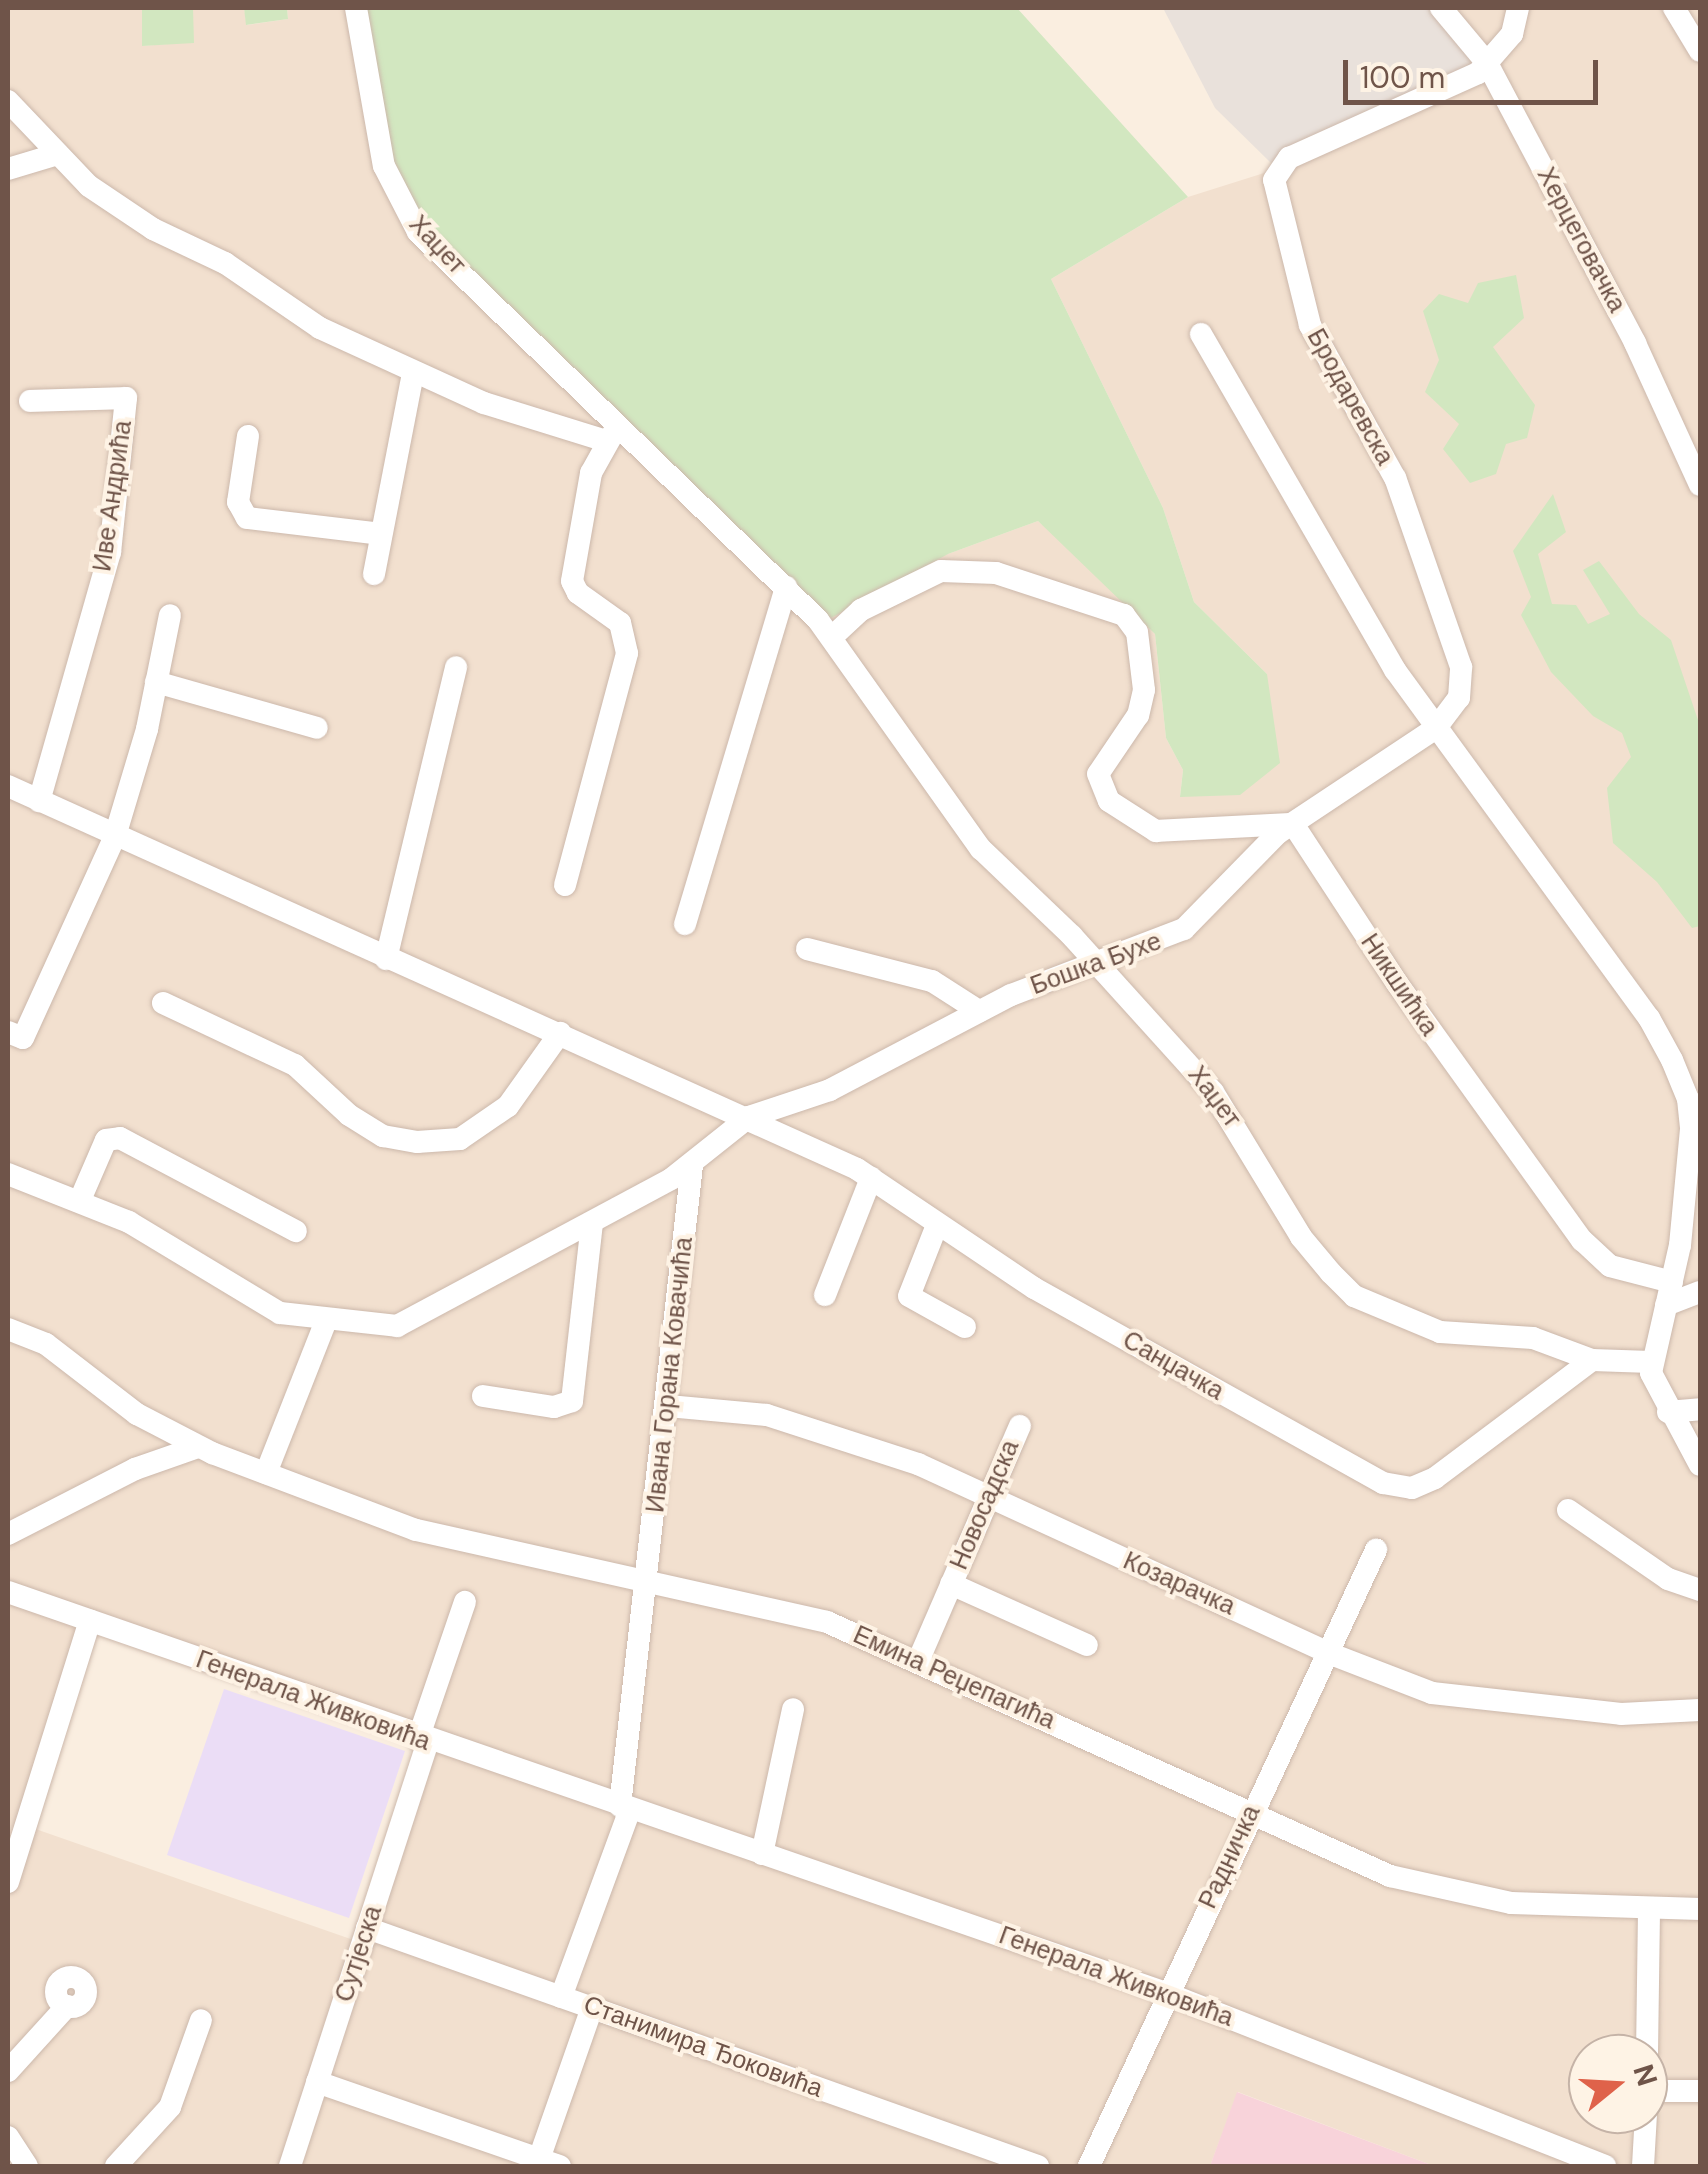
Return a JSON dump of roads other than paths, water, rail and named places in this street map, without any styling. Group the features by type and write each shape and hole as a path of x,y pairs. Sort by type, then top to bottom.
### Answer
{"street":[{"name":"Хаџет","path":"356,8 384,166 418,232 611,435 786,587 832,637 981,849 1098,966 1213,1092 1301,1237 1354,1296 1440,1332 1533,1338 1592,1360 1651,1362"},
{"name":"Херцеговачка","path":"1441,8 1487,63 1634,342 1700,485"},
{"path":"1487,63 1512,34 1518,8"},
{"path":"1674,8 1700,51"},
{"name":"Бродаревска","path":"1292,824 1436,728 1460,698 1461,667 1395,478 1310,326 1274,180 1282,162 1446,92 1487,63"},
{"name":"Хаџет","path":"8,101 89,186 153,229 225,263 320,328 414,373 521,417 611,435"},
{"path":"8,169 58,154"},
{"path":"1201,334 1395,670 1649,1018 1680,1080 1691,1129 1672,1282 1651,1362 1668,1412 1700,1465"},
{"path":"374,574 414,373"},
{"name":"Иве Андрића","path":"30,401 126,398 110,552 39,801"},
{"path":"566,885 628,645 620,623 573,586 591,473 611,435"},
{"path":"248,436 238,502 246,518 381,534"},
{"path":"832,637 861,610 952,570 996,573 1130,618 1142,654 1142,703 1098,774 1109,801 1145,828 1292,824"},
{"path":"686,924 786,587"},
{"path":"8,1032 23,1038 116,836 170,615"},
{"path":"386,959 456,667"},
{"path":"156,682 316,728"},
{"path":"8,786 386,959 749,1118 692,1165 408,1323 325,1323 270,1309 130,1222 8,1174"},
{"name":"Бошка Бухе","path":"749,1118 830,1090 980,1010 1184,929 1292,824"},
{"name":"Никшићка","path":"1292,824 1396,984 1582,1240 1610,1266 1672,1282"},
{"path":"807,949 932,981 980,1010"},
{"path":"163,1002 295,1064 350,1115 383,1136 417,1142 460,1139 508,1106 560,1034"},
{"name":"Санџачка","path":"749,1118 871,1178 937,1225 1168,1365 1399,1488 1435,1478 1592,1360"},
{"path":"80,1200 106,1140 120,1138 296,1231"},
{"name":"Ивана Горана Ковачића","path":"646,1584 692,1165"},
{"path":"825,1296 871,1178"},
{"path":"482,1396 554,1406 572,1401 592,1223"},
{"path":"937,1225 909,1296 964,1327"},
{"path":"1666,1305 1700,1292"},
{"path":"266,1473 325,1323"},
{"name":"Емина Реџепагића","path":"8,1329 46,1344 137,1414 198,1447 416,1530 646,1584 797,1613 918,1659 1346,1859 1439,1889 1511,1903 1700,1910"},
{"name":"Козарачка","path":"668,1406 726,1407 808,1425 918,1464 1403,1684 1482,1702 1620,1714 1700,1710"},
{"path":"1668,1412 1700,1409"},
{"name":"Новосадска","path":"918,1659 1020,1426"},
{"path":"8,1534 135,1470 198,1447"},
{"path":"1568,1510 1668,1579 1700,1590"},
{"name":"Радничка","path":"1089,2166 1166,1992 1331,1654 1376,1550"},
{"path":"561,1997 625,1807 646,1584"},
{"name":"Новосадска","path":"951,1584 1087,1645"},
{"name":"Генерала Живковића","path":"8,1592 423,1741 1166,1992 1605,2166"},
{"name":"Сутјеска","path":"290,2166 368,1928 465,1602"},
{"path":"8,1882 90,1621"},
{"path":"762,1854 792,1710"},
{"path":"1648,2034 1650,1910"},
{"name":"Станимира Ђоковића","path":"368,1928 1038,2166"},
{"path":"8,2071 67,2006"},
{"path":"317,2082 553,2164 592,2008"},
{"path":"116,2166 170,2107 201,2020"},
{"path":"1668,2091 1700,2091"},
{"path":"1643,2166 1645,2134"},
{"path":"8,2137 27,2166"}]}
